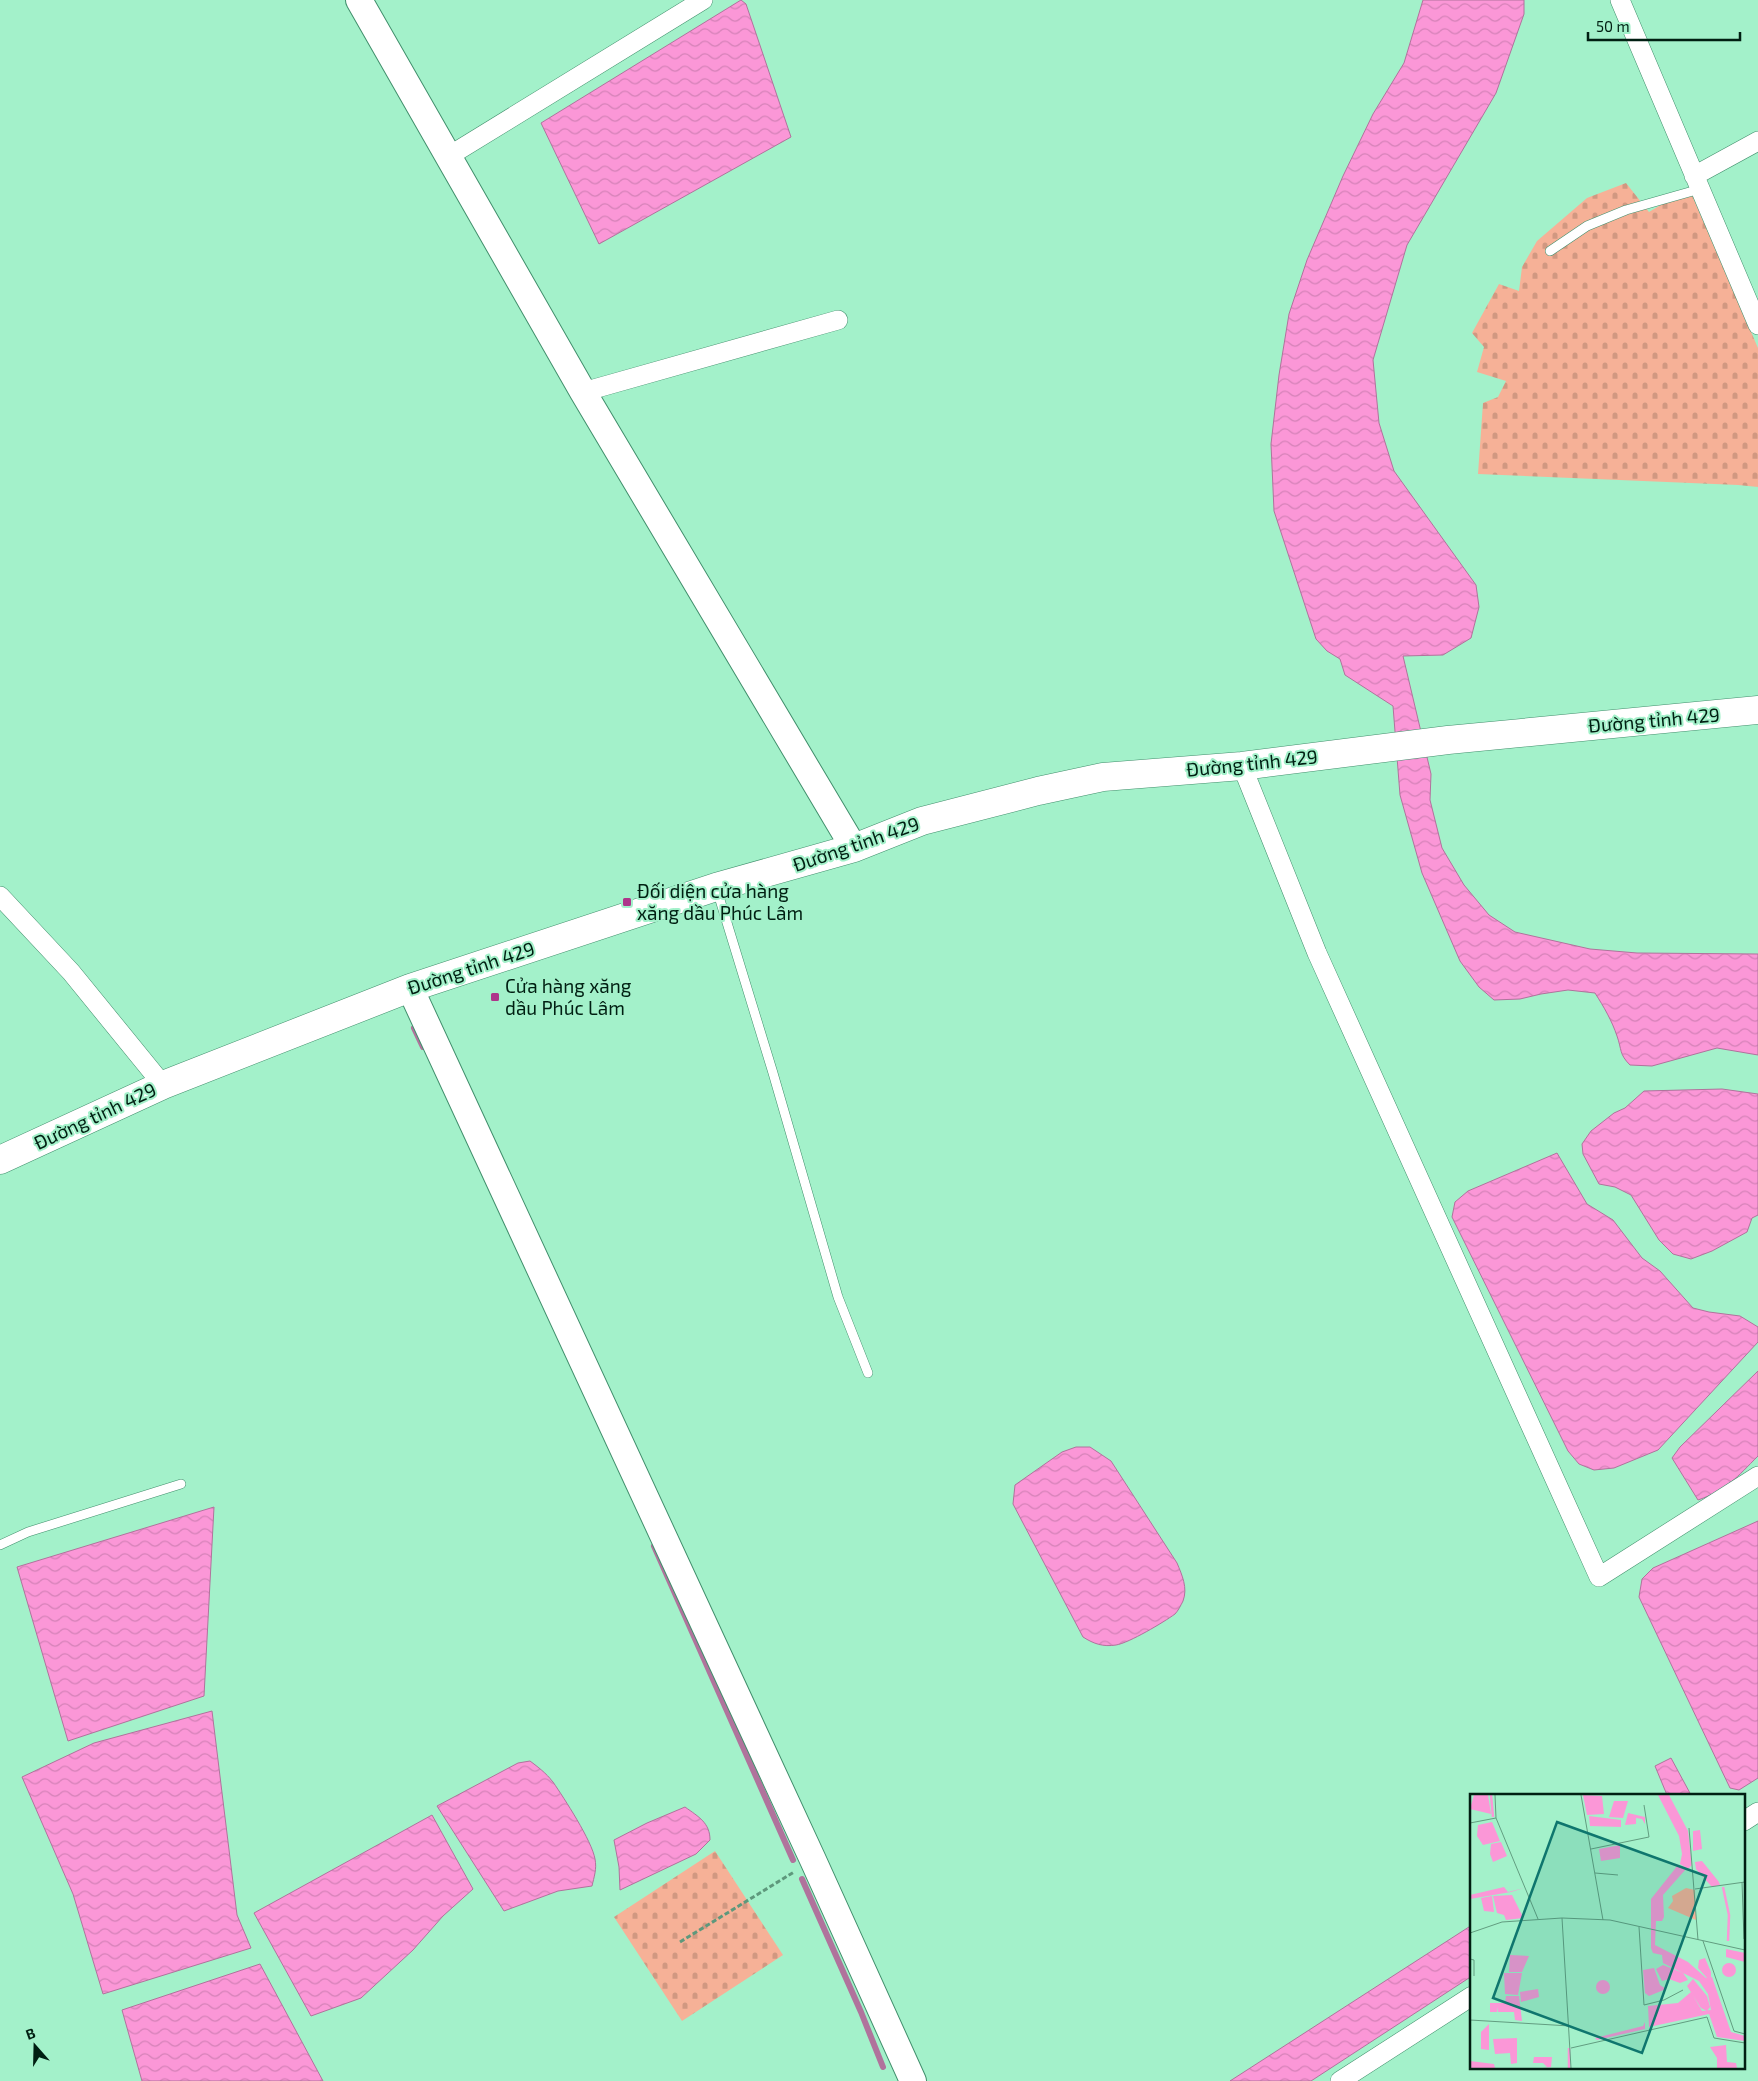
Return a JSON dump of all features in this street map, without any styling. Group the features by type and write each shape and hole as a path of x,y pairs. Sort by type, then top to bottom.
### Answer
{"main road":[{"name":"Đường tỉnh 429","path":"0,1160 163,1085 410,988 716,887 854,848 922,821 1038,791 1103,777 1242,766 1448,740 1758,710"}],"street":[{"path":"359,0 583,392 854,848"},
{"path":"449,156 703,0"},
{"path":"1620,0 1758,325"},
{"path":"1697,182 1758,141"},
{"path":"583,392 838,320"},
{"path":"1242,766 1317,953 1599,1577 1758,1476"},
{"path":"0,896 71,972 163,1085"},
{"path":"410,988 813,1860 906,2080"},
{"path":"1746,1820 1758,1812"},
{"path":"1340,2081 1470,1997"}],"lane":[{"path":"1550,251 1587,226 1697,182"},
{"path":"716,887 773,1073 838,1297 868,1373"},
{"path":"0,1545 28,1532 181,1484"}],"path":[{"path":"680,1942 813,1860"}],"green space":[{"path":"1626,183 1649,212 1689,188 1758,348 1758,487 1478,474 1483,403 1498,397 1506,381 1477,372 1484,347 1472,333 1499,284 1519,291 1522,267 1537,241 1587,198"},
{"path":"715,1851 783,1955 682,2021 614,1917"}],"water":[{"path":"741,0 746,4 791,137 599,244 541,123"},
{"path":"1423,0 1524,0 1524,14 1496,93 1407,245 1373,360 1379,423 1394,471 1476,585 1479,607 1471,638 1443,655 1403,656 1431,774 1430,800 1442,848 1464,885 1489,915 1515,932 1590,949 1637,953 1758,954 1758,1055 1717,1048 1652,1066 1630,1065 1622,1055 1613,1025 1595,993 1568,990 1520,999 1494,1000 1479,987 1460,961 1422,873 1400,795 1393,706 1345,675 1340,659 1327,651 1316,639 1274,511 1271,444 1279,375 1289,314 1307,260 1343,176 1373,114 1404,63"},
{"path":"1722,1089 1758,1094 1758,1215 1752,1218 1747,1232 1712,1251 1691,1259 1673,1254 1659,1240 1631,1195 1615,1187 1599,1184 1583,1154 1582,1144 1591,1131 1614,1113 1625,1108 1644,1091"},
{"path":"1557,1153 1587,1204 1613,1220 1642,1258 1660,1271 1693,1308 1740,1316 1758,1327 1758,1342 1658,1450 1614,1468 1594,1470 1579,1464 1568,1451 1452,1217 1455,1202 1468,1191"},
{"path":"1758,1371 1758,1456 1724,1487 1698,1500 1672,1458 1680,1447"},
{"path":"1076,1447 1090,1447 1111,1461 1177,1563 1184,1582 1183,1601 1175,1614 1155,1627 1116,1645 1107,1646 1083,1637 1013,1504 1015,1485 1062,1452"},
{"path":"214,1507 204,1696 68,1741 17,1567"},
{"path":"1758,1521 1758,1778 1739,1790 1730,1788 1639,1597 1642,1579 1653,1568"},
{"path":"212,1711 237,1915 251,1948 103,1994 73,1894 22,1777 94,1743"},
{"path":"1671,1758 1690,1794 1667,1794 1655,1766"},
{"path":"530,1761 553,1782 577,1820 593,1851 596,1863 595,1873 592,1886 558,1891 504,1911 437,1806 518,1763"},
{"path":"685,1807 699,1817 706,1825 710,1834 710,1840 696,1854 620,1890 619,1867 614,1840 647,1823"},
{"path":"432,1815 473,1889 443,1916 413,1950 361,1998 311,2016 254,1913"},
{"path":"1470,1926 1470,1977 1311,2081 1230,2081"},
{"path":"260,1964 323,2081 142,2081 122,2010"}],"waterway":[{"path":"414,1028 423,1047"},
{"path":"654,1546 793,1860"},
{"path":"802,1879 861,2012 883,2067"}],"place":[{"name":"Đối diện cửa hàng xăng dầu Phúc Lâm","path":"627,902"},
{"name":"Cửa hàng xăng dầu Phúc Lâm","path":"495,997"}]}
